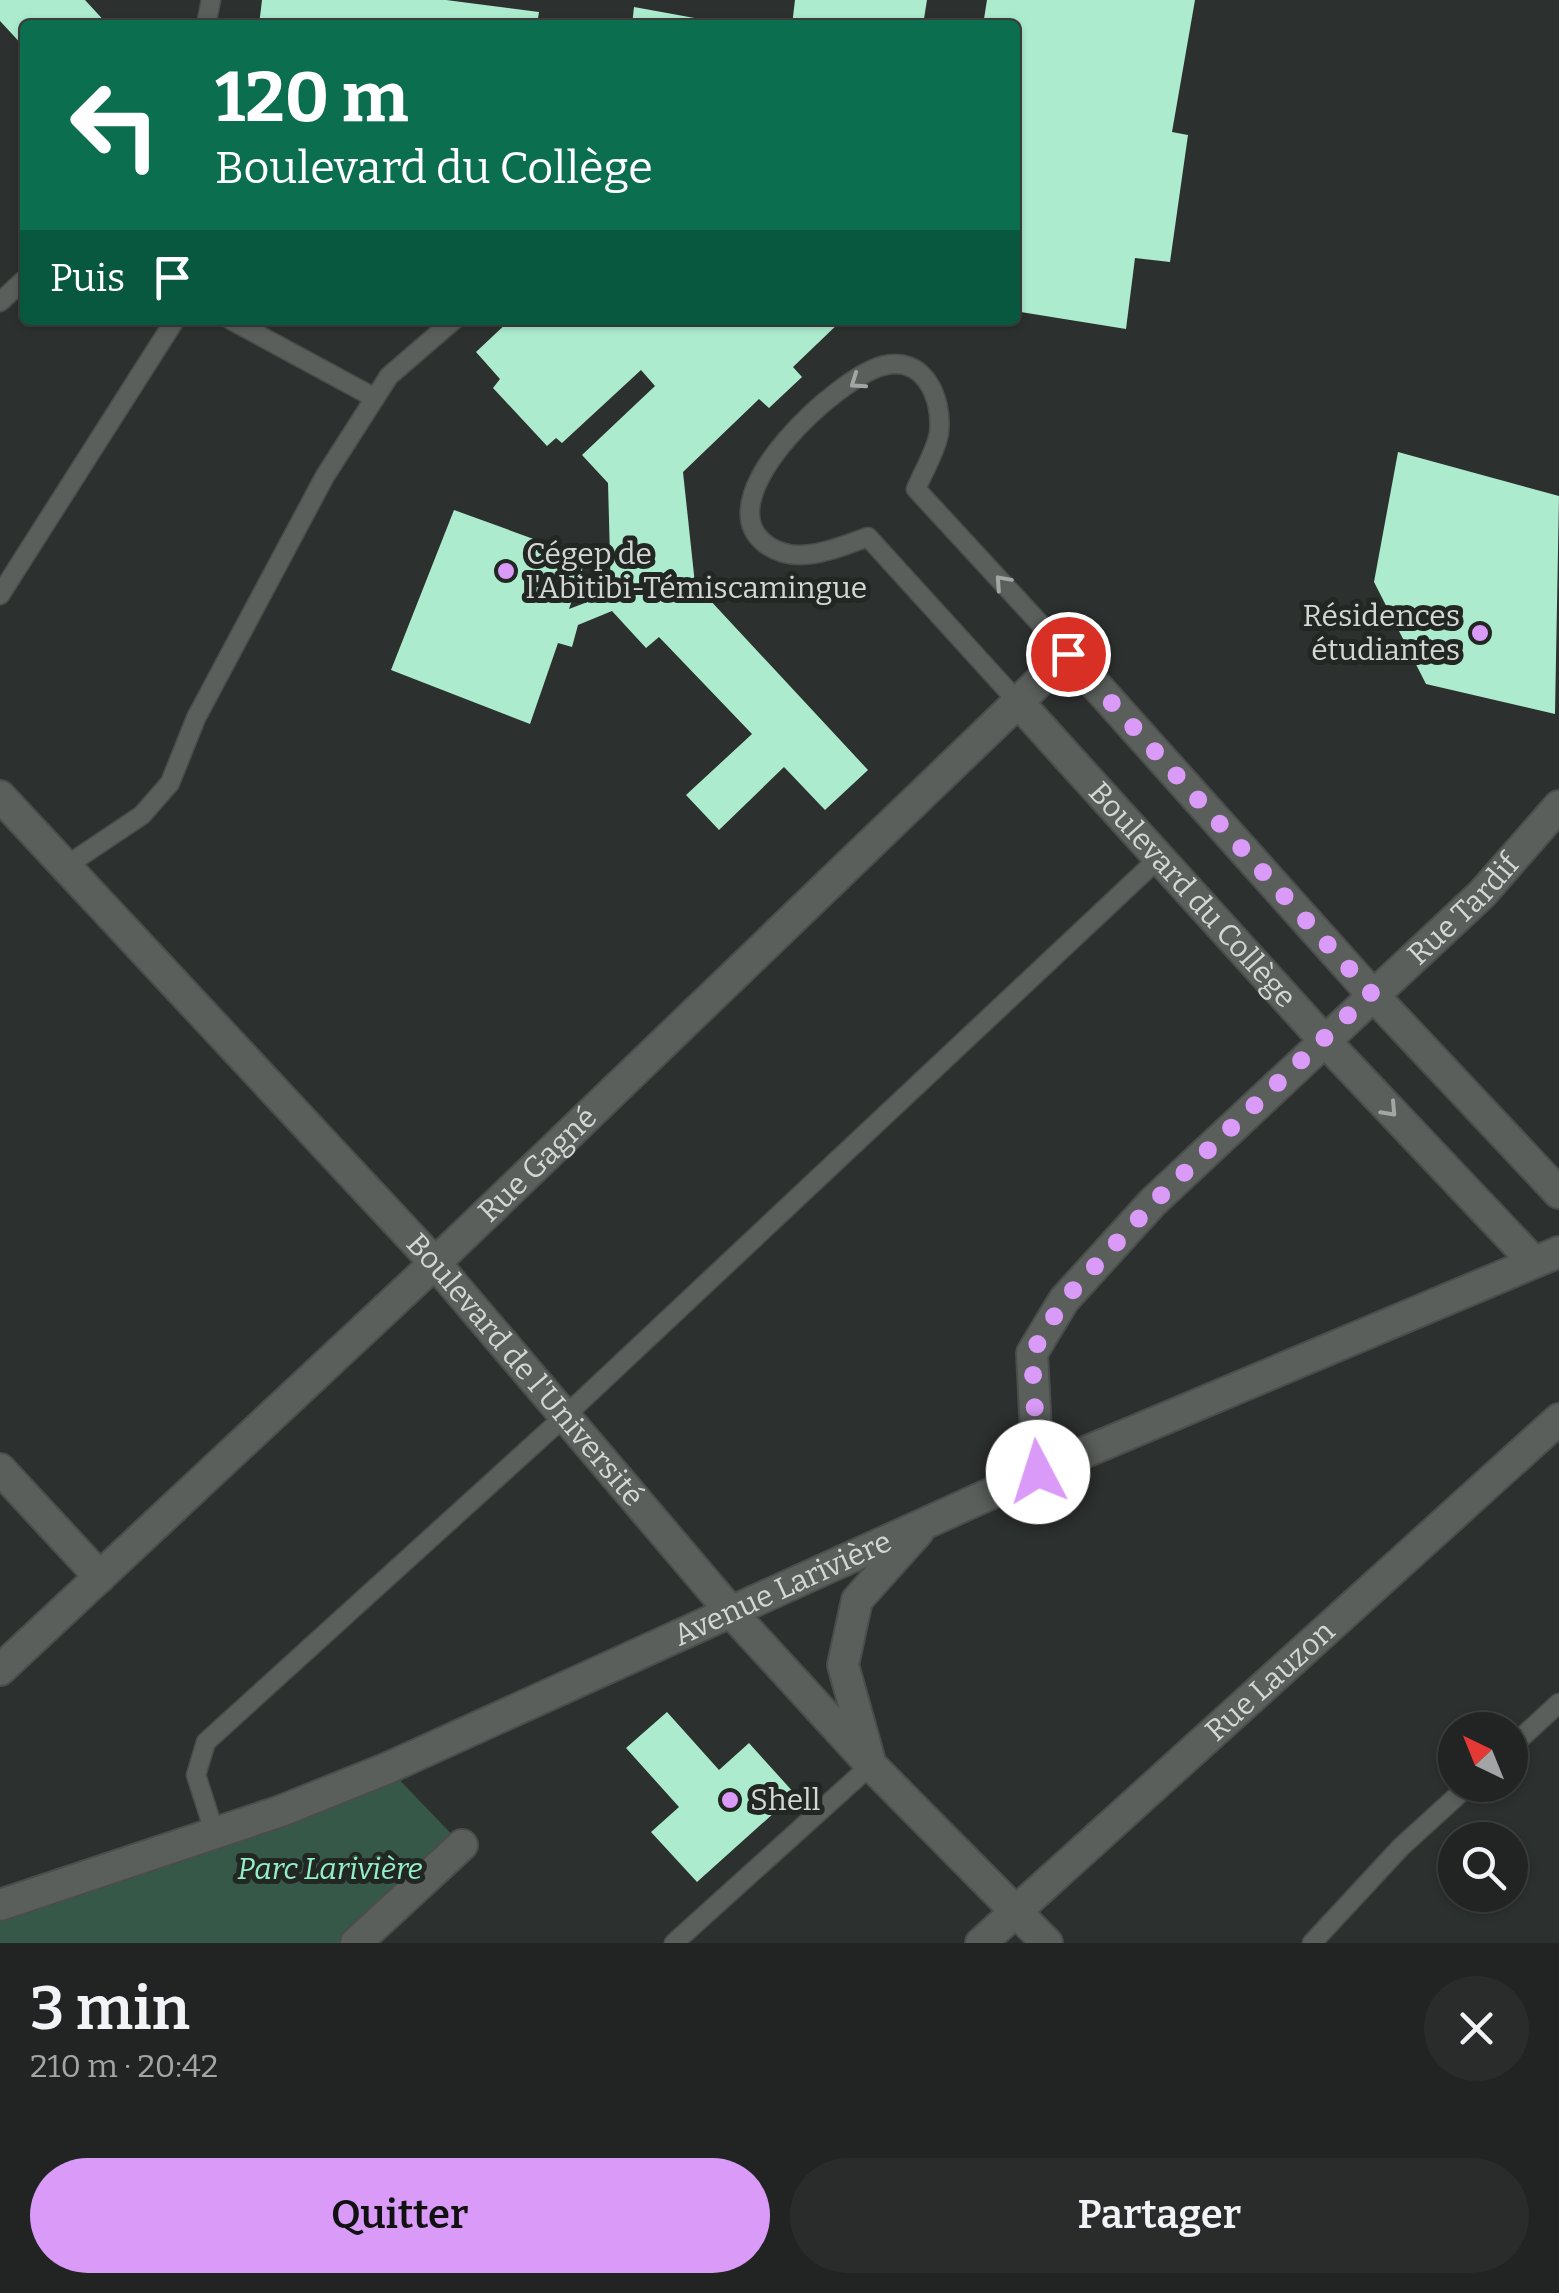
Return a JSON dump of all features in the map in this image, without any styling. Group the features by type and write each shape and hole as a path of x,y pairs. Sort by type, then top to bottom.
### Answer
{"street":[{"name":"Rue Gagné","path":"0,1670 435,1263 1068,654"},
{"path":"1068,654 1371,993 1559,1193"},
{"name":"Boulevard du Collège","path":"1018,702 1323,1039 1546,1256"},
{"name":"Boulevard de l'Université","path":"0,796 435,1263 731,1612 871,1765 1046,1943"},
{"name":"Rue Tardif","path":"1038,1472 1032,1353 1064,1300 1154,1202 1371,993 1482,894 1559,806"},
{"name":"Avenue Larivière","path":"0,1904 215,1834 388,1768 1038,1472 1546,1256"},
{"name":"Rue Lauzon","path":"982,1943 1559,1419"},
{"path":"0,1469 100,1577"},
{"path":"871,1765 842,1665 857,1600 926,1522"},
{"path":"356,1943 462,1845"}],"lane":[{"path":"0,302 20,283"},
{"path":"0,595 172,325"},
{"path":"240,325 374,398"},
{"path":"66,866 142,815 170,783 196,718 251,622 308,503 388,376 448,325"},
{"path":"1018,702 868,537 801,556 772,550 756,535 749,508 752,485 790,437 826,404 879,366 903,363 920,372 933,384 939,433 916,489 1068,654"},
{"path":"215,1834 196,1776 206,1742 565,1416 1159,858"},
{"path":"1528,1731 1559,1703"},
{"path":"674,1943 871,1765"},
{"path":"1312,1943 1401,1847 1451,1802"}],"green space":[{"name":"Parc Larivière","path":"388,1768 462,1845 356,1943 0,1943 0,1905"}],"building":[{"path":"0,0 85,0 103,20 20,20 20,43 0,21"},
{"path":"262,0 446,0 539,12 538,20 260,20"},
{"path":"795,0 927,0 924,20 793,20"},
{"path":"987,0 1195,0 1172,132 1188,135 1170,262 1135,258 1126,329 1020,312 1020,20 984,20"},
{"path":"634,7 706,20 633,20"},
{"name":"Cégep de l'Abitibi-Témiscamingue","path":"505,325 837,325 793,367 802,377 769,408 759,399 683,472 695,584 868,770 825,810 784,767 719,830 686,795 752,734 659,637 646,648 612,611 578,625 572,647 558,643 530,724 391,670 454,510 586,558 569,609 611,593 608,483 582,455 655,386 641,370 562,443 556,438 547,446 493,388 500,379 476,352"},
{"name":"Résidences étudiantes","path":"1398,452 1559,496 1555,714 1426,684 1374,582"},
{"name":"Shell","path":"667,1712 719,1770 749,1743 795,1794 697,1882 651,1832 679,1807 626,1748"}],"place":[{"name":"Cégep de l'Abitibi-Témiscamingue","path":"506,571"},
{"name":"Résidences étudiantes","path":"1480,633"},
{"name":"Shell","path":"730,1800"}],"route":[{"path":"1038,1472 1032,1353 1064,1300 1154,1202 1371,993 1068,654"}]}
